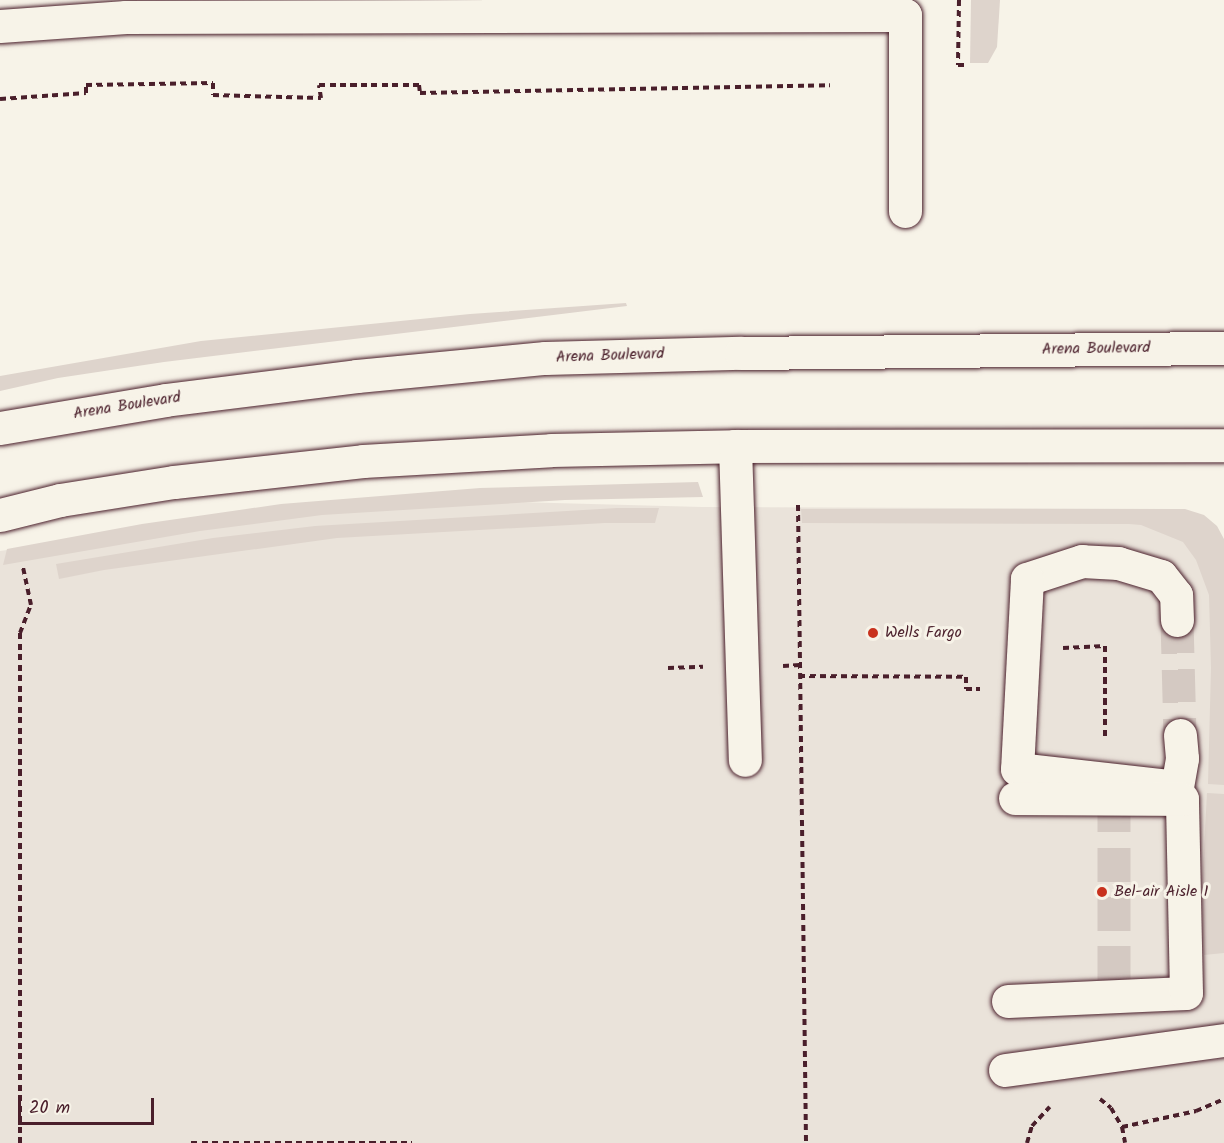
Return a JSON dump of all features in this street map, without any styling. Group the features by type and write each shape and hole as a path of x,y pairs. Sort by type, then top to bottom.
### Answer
{"main road":[{"path":"0,26 126,17 905,7 905,211"},
{"name":"Arena Boulevard","path":"0,428 165,400 357,376 545,358 741,352 1224,348"},
{"path":"0,515 60,501 174,482 363,461 551,450 735,446 1224,445"},
{"path":"735,446 745,760"},
{"path":"1016,784 1027,579 1082,561 1118,563 1161,576 1176,595 1177,620"},
{"path":"1016,784 1177,787 1182,759 1180,735"},
{"path":"1008,1000 1186,993 1182,800 1016,784"},
{"path":"1005,1070 1224,1040"}],"path":[{"path":"960,0 958,65 967,65"},
{"path":"0,99 86,93 86,86 213,83 213,94 321,98 319,86 419,86 420,93 830,86"},
{"path":"798,505 806,1143"},
{"path":"20,1143 21,633 31,605 23,566"},
{"path":"1098,1098 1111,1108 1122,1127 1125,1143"},
{"path":"1122,1127 1196,1111 1224,1099"},
{"path":"1028,1143 1032,1126 1048,1108 1059,1103"},
{"path":"191,1143 412,1143"}],"shaded area":[{"path":"971,0 1000,0 997,47 988,63 970,63"},
{"path":"626,303 627,306 164,362 58,378 0,391 0,376 201,341 470,314"},
{"path":"698,482 703,497 565,500 322,515 200,531 3,565 7,549 142,524 281,504 480,488"},
{"path":"375,498 702,507 1176,509 1224,579 1224,1143 0,1143 0,551"},
{"path":"617,508 659,508 655,523 605,523 337,538 104,570 59,579 56,564 213,538 315,526"},
{"path":"801,509 1185,509 1204,515 1217,526 1224,539 1224,785 1208,784 1211,668 1209,595 1196,560 1183,542 1141,525 1129,524 802,523"},
{"path":"1207,793 1224,794 1224,953 1204,955 1202,886"}],"tunnel":[{"path":"1177,620 1180,735"},
{"path":"1114,799 1114,996"}],"place":[{"name":"Wells Fargo","path":"873,633"},
{"name":"Bel-air Aisle 1","path":"1102,892"}]}
